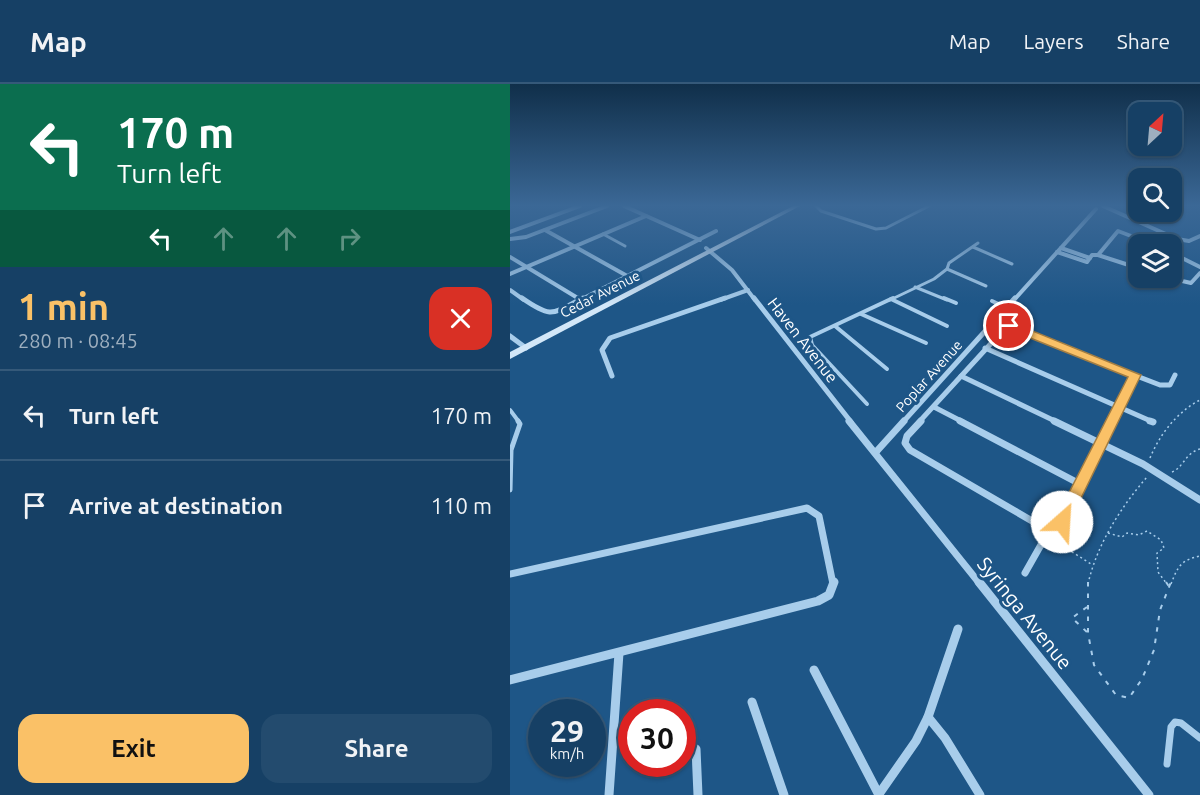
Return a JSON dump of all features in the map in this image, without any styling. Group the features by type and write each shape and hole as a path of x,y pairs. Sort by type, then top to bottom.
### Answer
{"main road":[{"name":"Cedar Avenue","path":"510,356 518,347 728,239"}],"street":[{"path":"562,239 629,277"},
{"path":"510,274 591,239"},
{"name":"Poplar Avenue","path":"876,452 1069,239"},
{"path":"1059,250 1088,260 1098,255 1111,239"},
{"path":"510,290 545,313 557,312 700,240"},
{"name":"Haven Avenue","path":"709,249 748,290 876,452"},
{"path":"1098,255 1128,265"},
{"path":"510,257 582,300"},
{"path":"1182,258 1200,267"},
{"path":"1182,281 1191,283 1200,273"},
{"path":"612,376 602,350 610,338 748,290"},
{"path":"1051,532 907,447 907,436 1003,327 1011,326 1168,386 1172,384 1175,375"},
{"path":"510,336 518,347"},
{"path":"985,348 1153,422"},
{"path":"1025,573 1041,542 1062,522 1135,375"},
{"path":"961,376 1149,467 1200,500"},
{"path":"934,407 1080,484"},
{"name":"Syringa Avenue","path":"876,452 1149,795"},
{"path":"510,574 802,508 811,508 817,513 834,581 829,595 818,601 510,681"},
{"path":"814,670 879,794 916,741 928,717 958,630"},
{"path":"609,795 620,653"},
{"path":"752,702 784,795"},
{"path":"928,717 945,738 980,795"},
{"path":"696,748 698,795"}],"lane":[{"path":"613,239 626,246"},
{"path":"867,404 810,342 812,336 915,287 947,269 950,263 978,243"},
{"path":"973,248 1012,264"},
{"path":"947,269 986,286"},
{"path":"915,287 956,303"},
{"path":"891,299 947,326"},
{"path":"992,301 1007,308"},
{"path":"861,314 926,343"},
{"path":"835,326 887,369"},
{"path":"510,410 520,424 511,450 510,490"},
{"path":"1167,764 1172,727 1175,722 1181,723 1200,738"}],"path":[{"path":"1200,400 1185,409 1165,430 1152,452 1147,477 1123,505 1118,519 1107,533 1103,547 1092,565 1086,591 1089,644 1094,665 1116,695 1124,699 1129,698 1154,650 1161,610 1179,564 1186,559 1200,556"},
{"path":"1166,477 1167,473 1179,469 1183,458 1189,453 1200,449"},
{"path":"1051,532 1058,543 1092,565"},
{"path":"1107,533 1122,537 1127,533 1139,535 1144,532 1151,533 1161,540 1164,549 1157,554 1156,567 1170,588"},
{"path":"1088,607 1073,615 1072,618 1088,633"}],"route":[{"path":"1009,326 1135,375 1062,522"}]}
